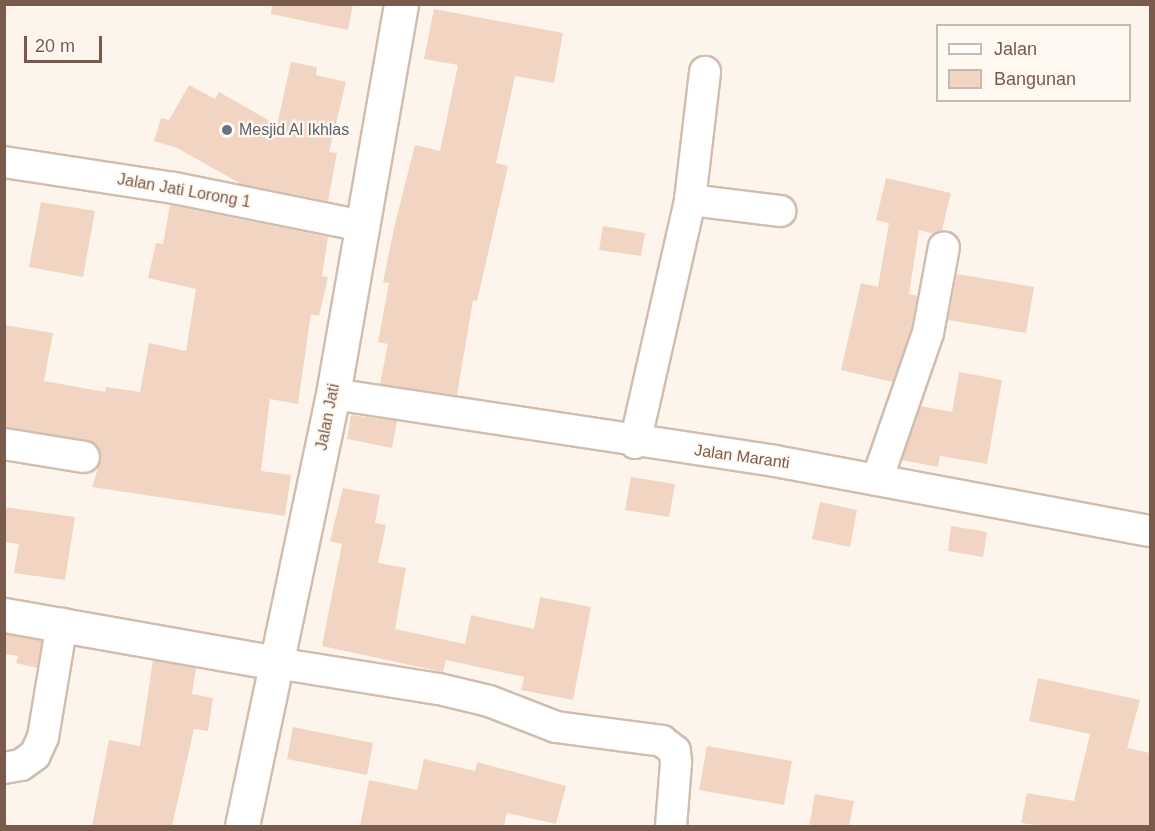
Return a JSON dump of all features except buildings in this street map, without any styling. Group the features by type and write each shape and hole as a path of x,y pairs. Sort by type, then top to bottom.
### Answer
{"street":[{"name":"Jalan Jati","path":"242,826 333,394 401,4"},
{"path":"635,443 690,200 705,72"},
{"name":"Jalan Jati Lorong 1","path":"4,162 174,188 362,226"},
{"path":"690,200 780,211"},
{"path":"878,480 928,333 944,247"},
{"name":"Jalan Maranti","path":"333,394 635,443 776,461 1150,531"},
{"path":"4,444 84,457"},
{"path":"4,615 439,689 489,701 556,727 654,738 668,744 675,751 671,826"},
{"path":"4,768 21,765 35,755 43,737 62,624"}],"place":[{"name":"Mesjid Al Ikhlas","path":"227,130"}]}
